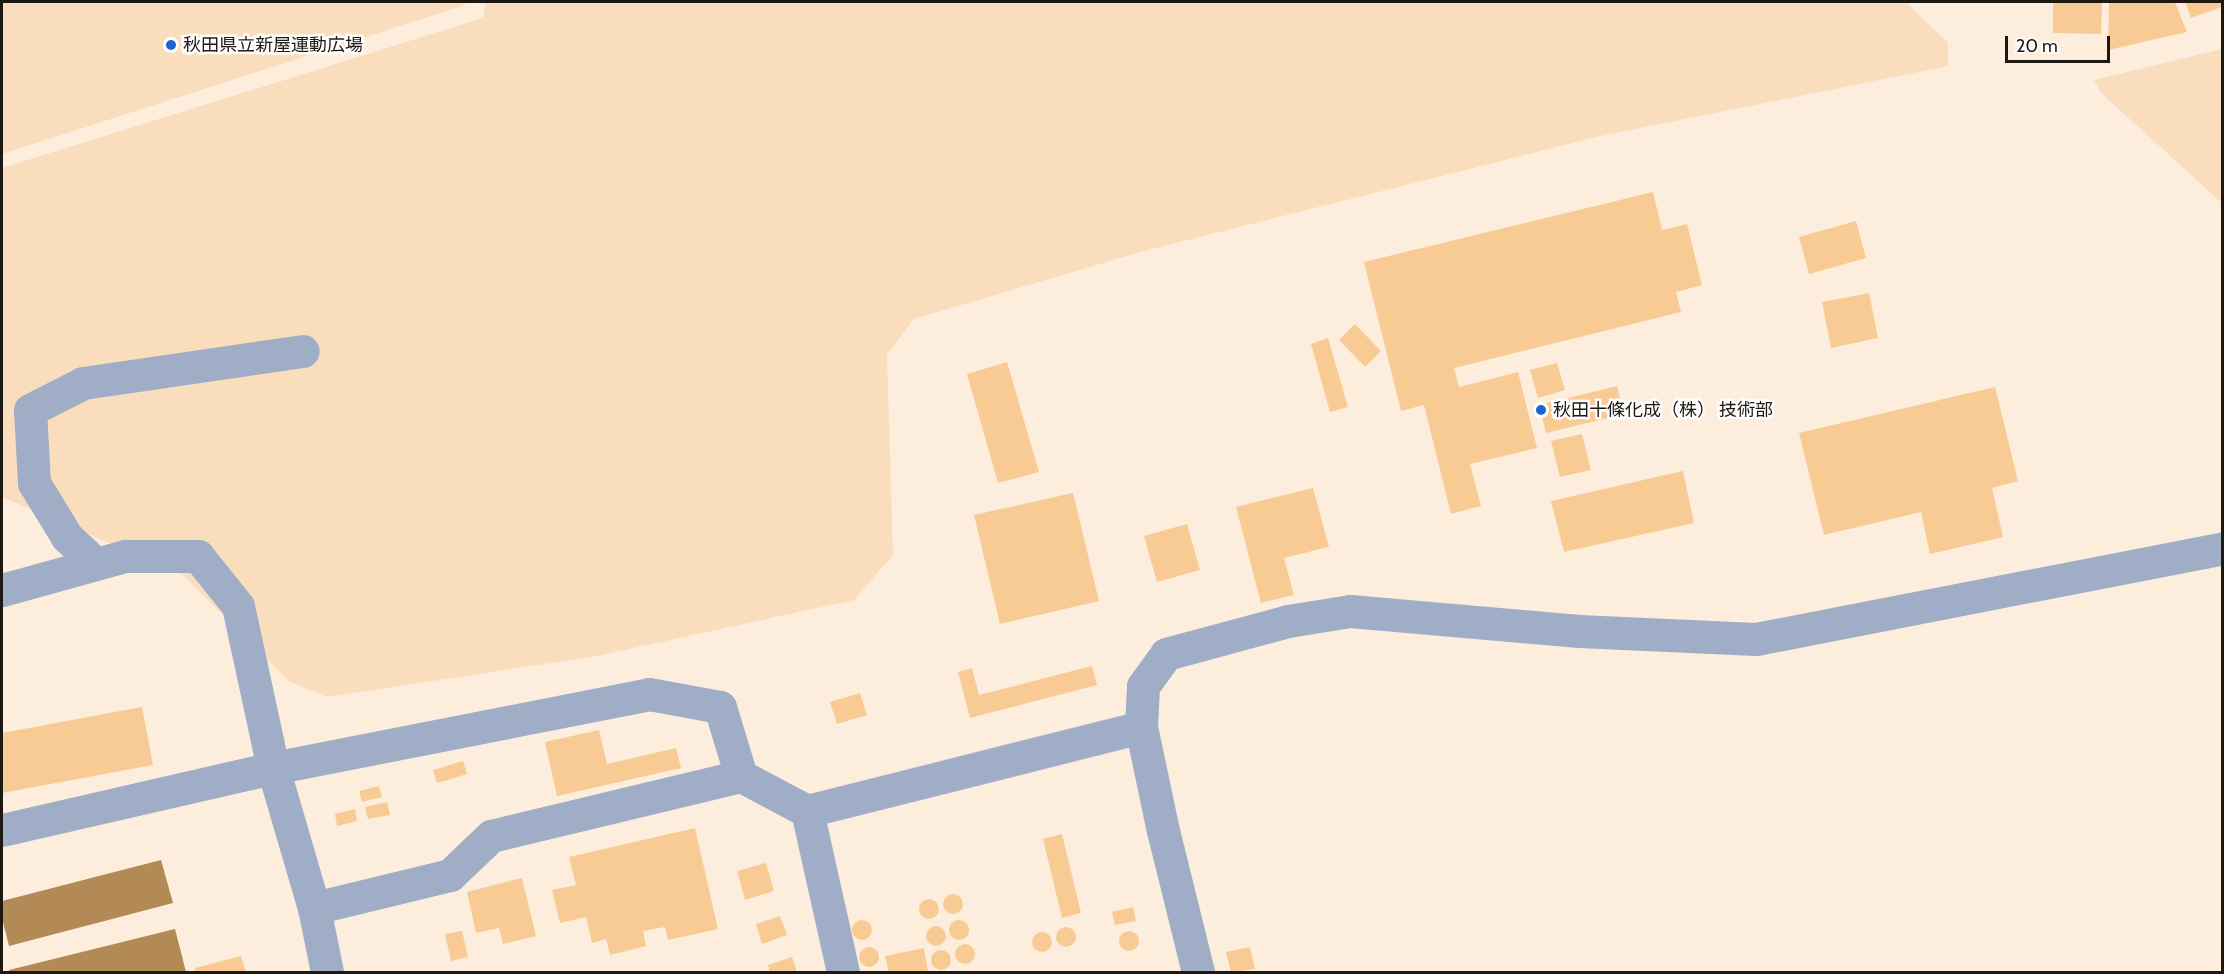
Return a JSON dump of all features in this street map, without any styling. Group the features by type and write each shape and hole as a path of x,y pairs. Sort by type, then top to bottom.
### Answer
{"street":[{"path":"96,564 67,537 34,483 30,410 83,383 303,351"},
{"path":"1198,972 1163,831 1141,727 1143,686 1166,654 1288,621 1350,611 1579,631 1756,639 2223,548"},
{"path":"2,590 125,556 198,556 238,606 273,768 314,908 327,972"},
{"path":"2,830 273,768 649,694 720,707 741,776"},
{"path":"314,908 450,875 491,836 741,776 807,811 1141,727"},
{"path":"807,811 843,972"}],"shaded area":[{"name":"秋田県立新屋運動広場","path":"2,2 463,2 465,5 2,154"},
{"path":"486,2 1906,2 1948,43 1948,66 1596,137 1144,251 914,319 887,355 893,555 854,600 597,656 327,697 290,682 182,574 2,497 2,168 483,18"},
{"path":"2222,49 2222,203 2101,93 2094,80"},
{"path":"161,860 173,903 9,946 2,918 2,901"},
{"path":"175,929 186,972 9,972 9,970"}],"building":[{"path":"2053,2 2102,2 2101,34 2053,33"},
{"path":"2109,2 2175,2 2187,32 2108,50"},
{"path":"2185,2 2222,2 2222,7 2191,18"},
{"path":"1653,192 1662,230 1687,224 1702,285 1676,292 1681,312 1454,368 1459,387 1518,372 1537,448 1470,464 1481,506 1451,514 1424,405 1401,411 1364,262"},
{"path":"1856,221 1866,258 1809,274 1799,237"},
{"path":"1869,293 1878,338 1831,348 1822,302"},
{"path":"1355,324 1381,351 1365,367 1339,340"},
{"path":"1328,338 1348,407 1330,412 1311,344"},
{"path":"1007,362 1039,472 998,483 967,374"},
{"path":"1557,363 1565,390 1538,398 1530,370"},
{"path":"1617,386 1624,414 1546,433 1539,405"},
{"path":"1995,387 2018,481 1992,488 2003,537 1930,554 1921,512 1824,535 1799,433"},
{"path":"1582,434 1591,470 1560,477 1551,441"},
{"path":"1683,471 1694,523 1564,552 1551,501"},
{"path":"1313,488 1329,547 1284,558 1294,595 1261,603 1236,507"},
{"path":"1073,493 1099,601 1000,624 974,515"},
{"path":"1187,524 1200,570 1157,582 1144,536"},
{"path":"1092,666 1097,685 970,718 958,672 972,668 979,695"},
{"path":"860,693 867,715 837,724 830,702"},
{"path":"142,707 153,765 2,793 2,733"},
{"path":"599,730 607,764 676,748 681,768 557,796 545,742"},
{"path":"463,761 467,774 437,783 433,770"},
{"path":"379,786 382,797 362,802 359,791"},
{"path":"387,802 390,815 368,819 365,807"},
{"path":"355,809 357,821 337,826 335,814"},
{"path":"695,828 718,929 668,940 665,927 643,931 646,946 610,955 606,939 592,943 586,917 560,923 552,890 576,885 569,857"},
{"path":"1062,834 1081,913 1062,918 1043,839"},
{"path":"766,863 774,891 745,900 737,871"},
{"path":"522,878 536,936 503,944 499,928 476,933 467,892"},
{"path":"953,894 960,897 963,904 960,911 953,914 946,911 943,904 946,897"},
{"path":"929,899 936,902 939,909 936,916 929,919 922,916 919,909 922,902"},
{"path":"1133,907 1136,921 1115,925 1112,912"},
{"path":"780,916 787,935 762,944 756,924"},
{"path":"862,920 869,923 872,930 869,937 862,940 855,937 852,930 855,923"},
{"path":"959,920 966,923 969,930 966,937 959,940 952,937 949,930 952,923"},
{"path":"936,926 943,929 946,936 943,943 936,946 929,943 926,936 929,929"},
{"path":"1066,927 1073,930 1076,937 1073,944 1066,947 1059,944 1056,937 1059,930"},
{"path":"462,931 468,957 451,961 445,934"},
{"path":"1129,931 1136,934 1139,941 1136,948 1129,951 1122,948 1119,941 1122,934"},
{"path":"1042,932 1049,935 1052,942 1049,949 1042,952 1035,949 1032,942 1035,935"},
{"path":"965,944 972,947 975,954 972,961 965,964 958,961 955,954 958,947"},
{"path":"869,947 876,950 879,957 876,964 869,967 862,964 859,957 862,950"},
{"path":"1250,947 1255,969 1231,972 1226,952"},
{"path":"924,948 928,972 889,972 885,956"},
{"path":"941,950 948,953 951,960 948,967 941,970 934,967 931,960 934,953"},
{"path":"241,956 246,972 196,972 195,968"},
{"path":"792,957 797,972 770,972 768,965"}],"place":[{"name":"秋田県立新屋運動広場","path":"171,45"},
{"name":"秋田十條化成（株） 技術部","path":"1541,410"}]}
